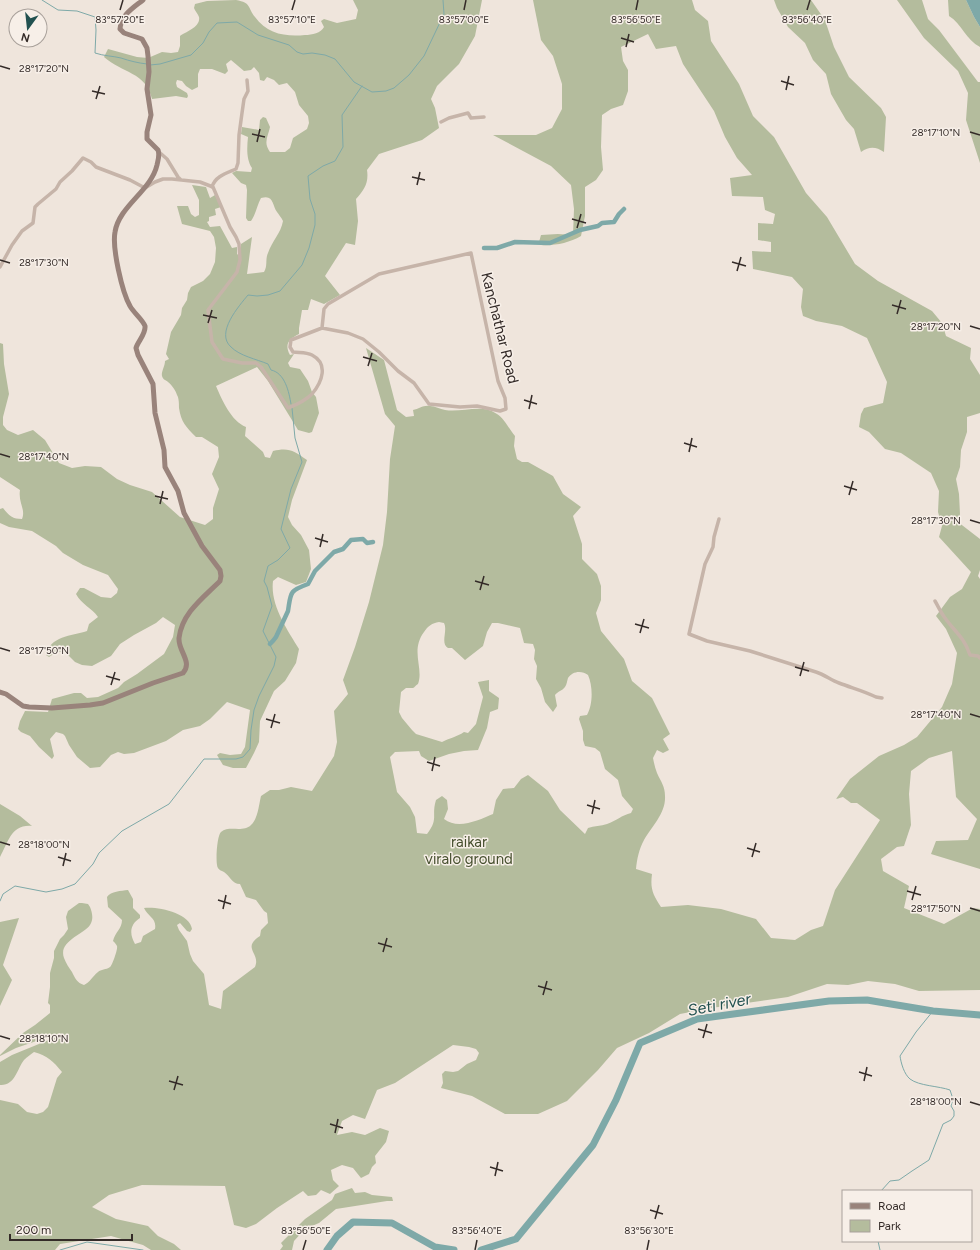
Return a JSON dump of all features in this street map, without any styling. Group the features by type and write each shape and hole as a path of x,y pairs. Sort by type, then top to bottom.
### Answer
{"main road":[{"path":"0,692 6,694 24,706 29,707 52,708 90,705 103,703 183,673 187,669 187,664 179,638 182,626 191,609 220,581 220,570 202,546 184,513 178,491 165,467 164,450 155,413 153,384 136,348 145,327 127,301 122,287 115,254 115,231 118,222 133,200 152,179 156,170 159,152 147,139 151,115 146,89 149,72 147,48 142,39 124,33 120,29 122,19 143,0"}],"street":[{"path":"212,187 214,182 219,177 236,169 238,163 239,135 244,99 248,91 247,80"},
{"path":"442,122 460,114 468,113 471,118 484,116"},
{"path":"159,152 167,159 182,181"},
{"path":"0,267 12,245 22,231 33,223 35,207 56,189 60,182 83,158 100,169 130,180 145,188 163,179 200,182 213,187 218,195 224,214 236,237 240,252 237,272 208,310 212,342 223,359 242,363 256,363 262,367 288,408 311,395 321,380 323,367 313,355 293,352 290,347 291,340 322,328"},
{"name":"Kanchathar Road","path":"471,253 498,380 505,398 506,409 500,411 477,406 460,407 429,404 414,383 398,371 379,352 363,339 348,333 322,328 324,309 328,304 375,276 389,271 422,265 471,253"},
{"path":"719,519 713,547 705,564 689,634 707,641 750,651 816,672 841,684 882,698"},
{"path":"935,601 945,618 967,645 970,655 978,656 980,658"}],"green space":[{"path":"236,0 247,4 260,23 271,31 284,35 308,35 321,31 324,27 321,21 324,19 337,23 356,19 358,10 353,0 482,0 475,36 459,64 437,86 431,99 435,108 439,128 422,140 379,154 367,170 365,186 356,199 358,221 355,245 346,243 325,276 340,295 324,304 311,299 308,310 302,310 299,334 288,342 287,348 290,355 294,354 288,363 290,367 300,369 316,397 319,413 312,432 309,433 298,430 268,381 257,367 216,386 231,415 246,427 245,436 263,452 265,457 270,458 273,451 283,449 295,452 307,460 292,500 288,517 292,525 301,535 309,550 311,569 306,582 296,585 278,577 273,581 274,599 280,616 299,649 296,663 285,681 274,691 260,721 259,742 254,753 246,768 233,768 223,765 217,755 220,753 230,755 241,754 245,747 250,710 227,702 210,719 200,726 183,730 166,741 134,753 124,754 118,752 111,755 100,767 90,768 77,757 63,734 56,732 50,739 54,756 52,759 30,736 21,732 18,729 25,711 48,712 52,699 74,693 81,693 87,698 98,697 118,688 124,682 164,654 173,637 175,625 163,617 156,623 120,644 111,656 92,666 82,665 75,662 67,654 58,651 49,657 46,655 48,649 57,640 87,631 89,624 98,617 76,594 80,588 84,588 101,597 111,598 117,593 118,589 108,575 83,565 32,531 9,527 0,523 0,509 3,508 11,516 19,519 22,519 23,512 20,499 20,490 0,477 0,343 3,344 4,364 9,394 3,417 3,425 7,430 18,435 33,430 45,440 59,463 72,468 85,466 101,467 117,479 152,492 180,517 205,525 213,519 213,508 219,489 212,474 219,457 218,447 202,437 196,437 187,427 181,417 179,399 176,392 162,376 165,361 169,359 166,354 171,332 181,315 188,293 191,287 203,281 210,274 215,262 216,248 214,237 210,231 182,224 177,206 188,206 191,214 195,217 199,215 199,200 192,185 206,187 210,198 215,195 221,207 215,209 216,215 209,217 209,221 207,222 210,227 220,226 232,248 237,247 237,254 241,257 241,244 252,237 247,274 264,272 267,255 283,221 275,209 272,201 265,197 261,198 251,221 248,221 246,218 246,185 241,183 232,173 236,171 251,172 252,168 248,157 248,137 241,134 242,127 259,130 260,120 263,117 266,118 270,127 267,145 270,152 285,152 290,148 293,138 307,129 309,123 308,116 299,105 295,92 287,83 279,85 274,80 267,77 264,81 260,80 259,73 254,67 251,70 244,71 231,60 226,64 228,71 225,74 212,69 200,69 198,74 198,87 192,90 182,81 177,80 177,87 187,93 187,98 176,96 152,99 149,90 139,78 104,57 108,49 137,57 148,58 162,52 178,52 180,46 180,36 198,24 199,17 194,8 195,4 207,1"},
{"name":"raikar viralo ground","path":"533,0 692,0 695,10 708,21 711,41 739,84 753,116 774,137 806,193 827,217 855,264 878,281 932,311 942,323 946,336 971,348 970,359 980,375 980,413 967,417 967,432 961,450 960,467 956,479 959,494 960,514 958,522 980,539 980,570 978,576 980,579 980,869 931,854 936,841 968,840 977,819 956,797 952,751 929,758 911,771 909,794 911,825 904,846 897,847 881,859 883,871 909,886 904,908 944,924 973,908 980,909 980,990 919,991 895,984 868,981 848,985 827,984 788,997 680,1014 649,1033 617,1048 598,1070 567,1101 538,1114 505,1114 472,1096 441,1088 443,1083 442,1074 445,1071 458,1071 467,1064 476,1060 479,1053 476,1049 453,1045 395,1083 377,1090 365,1119 353,1115 342,1121 337,1135 352,1132 365,1135 380,1128 389,1131 386,1142 375,1156 376,1163 372,1167 369,1174 361,1178 353,1168 342,1165 331,1170 333,1180 339,1186 330,1194 321,1190 316,1195 308,1196 303,1191 256,1224 246,1228 234,1225 225,1186 142,1185 109,1195 92,1207 116,1219 148,1226 158,1236 174,1244 181,1250 151,1250 143,1245 111,1236 60,1244 55,1250 0,1250 0,1100 18,1104 27,1112 37,1114 43,1112 48,1107 57,1078 62,1072 50,1059 34,1052 24,1060 15,1076 9,1083 0,1085 0,1062 12,1055 56,1037 54,1035 0,1055 23,1033 50,1013 50,1005 48,1003 50,973 54,958 54,951 60,939 68,929 66,917 68,911 79,903 82,903 88,904 92,913 90,925 68,943 63,952 64,958 75,978 78,982 84,985 99,971 108,968 112,964 117,948 117,945 113,941 121,926 122,920 108,907 107,897 114,892 128,890 133,899 133,908 140,915 140,918 132,926 131,933 135,944 141,942 143,936 155,929 155,922 144,908 157,908 172,912 190,923 192,929 190,932 187,931 180,923 177,925 187,941 193,961 204,974 209,1005 221,1009 223,991 255,967 256,958 252,944 260,936 261,930 268,923 267,913 256,900 246,897 240,884 235,883 218,868 218,838 224,830 244,828 251,825 257,815 261,796 270,790 279,790 291,787 312,791 334,756 337,742 334,711 348,694 343,680 369,602 383,545 387,512 390,459 395,426 385,414 366,348 384,360 397,410 406,417 414,416 413,410 428,406 434,406 452,411 485,409 497,414 502,418 515,436 514,446 517,459 522,462 528,462 553,476 563,494 581,507 573,516 582,544 582,559 597,574 601,586 601,600 596,613 601,631 624,659 632,681 652,698 670,734 663,739 669,750 663,753 657,750 653,758 656,771 664,789 665,802 661,814 642,843 638,854 636,869 652,874 651,884 653,892 661,907 688,905 721,909 756,919 771,938 795,940 811,930 823,926 835,890 880,820 857,803 851,803 843,797 836,799 850,779 879,756 904,745 917,737 942,707 952,684 957,653 946,629 936,616 950,597 962,589 971,572 939,537 942,526 938,512 939,491 931,473 901,453 885,449 869,432 859,427 861,414 864,408 883,403 887,382 867,338 842,326 816,321 803,316 801,307 803,289 792,277 753,269 752,251 771,252 771,242 758,240 758,223 773,224 775,214 765,210 763,197 732,196 730,178 752,175 737,158 725,137 714,111 683,64 676,46 656,49 648,34 621,47 623,61 628,70 628,91 623,105 611,109 602,115 601,147 603,170 596,180 585,187 585,216 581,236 561,244 541,245 539,242 541,235 573,235 574,209 571,185 551,166 493,135 536,135 552,128 562,109 562,84 553,56 541,40","holes":["439,622 444,623 444,640 446,646 448,648 452,648 465,660 483,646 487,632 492,623 520,628 524,643 533,644 535,650 534,659 537,666 536,679 541,688 545,702 553,712 557,706 555,695 565,687 568,678 577,672 583,672 588,675 591,690 589,711 587,715 580,716 579,719 583,731 583,740 585,746 595,748 600,752 605,769 618,780 622,796 633,809 631,813 607,824 588,828 585,834 560,810 548,791 528,775 521,779 514,788 503,789 496,800 493,814 468,823 456,824 444,819 448,809 447,800 442,796 436,800 434,821 431,829 427,834 417,833 415,817 410,807 397,792 390,757 395,752 419,751 421,756 429,761 449,754 478,750 487,728 490,712 498,709 499,698 489,691 489,680 478,682 483,697 476,724 468,733 464,732 442,742 416,734 402,718 399,712 401,692 406,688 413,688 418,684 420,672 418,646 420,639 430,625"]},
{"path":"774,0 811,0 825,20 834,47 849,77 881,108 886,117 884,152 873,148 861,152 854,129 846,120 831,94 826,74 813,60 805,43 788,27"},
{"path":"897,0 922,0 928,19 939,30 978,82 980,82 980,163 966,120 968,93 958,71 924,38"},
{"path":"948,0 966,0 980,27 980,47 971,40 949,16"},
{"path":"0,804 20,816 32,826 25,826 15,831 0,857"},
{"path":"19,918 3,965 12,980 0,1006 0,922"},
{"path":"352,1188 355,1193 365,1192 372,1195 392,1197 393,1201 336,1209 319,1223 305,1229 294,1241 292,1250 280,1250 283,1246 281,1243 305,1219 332,1200 335,1194"}],"water":[{"path":"966,0 980,0 980,27 974,17"}],"waterway":[{"path":"42,0 58,10 77,11 95,17 95,53 147,64"},
{"path":"150,65 160,64 191,55 203,43 209,32 217,23 237,22 258,35 289,45 297,52 303,54 312,53 325,55 335,59 354,82 372,92 386,91 394,88 409,75 424,56 444,14 443,0"},
{"path":"291,404 286,384 280,375 271,370 268,364 243,355 231,347 227,341 227,327 234,313 248,295 268,295 280,291 302,265 309,248 315,225 315,214 310,199 308,176 323,166 335,161 343,147 342,115 362,86"},
{"path":"484,248 497,248 515,242 550,243 580,230 598,226 602,223 614,222 624,209"},
{"path":"0,901 3,894 15,886 46,892 62,889 75,884 93,864 99,853 122,831 169,804 204,759 236,759 243,757 250,749 254,710 259,696 274,666 276,657 263,631 272,606 264,581 268,566 278,560 290,548 281,529 291,489 302,462 295,438 292,408"},
{"path":"270,644 276,637 288,611 292,593 297,588 308,584 315,571 334,552 343,549 351,540 363,539 367,543 373,542"},
{"name":"Seti river","path":"481,1250 516,1239 593,1145 616,1100 640,1043 697,1019 829,1001 867,1000 933,1011 980,1015"},
{"path":"882,1190 890,1181 899,1180 929,1160 943,1124 951,1120 954,1116 954,1111 951,1106 953,1099 950,1090 924,1085 910,1079 904,1071 900,1059 900,1056 916,1032 933,1011"},
{"name":"Seti river","path":"327,1250 337,1236 353,1222 392,1223 435,1247 454,1250"},
{"path":"60,1250 87,1242 143,1250"},
{"path":"878,1242 880,1250"}]}
